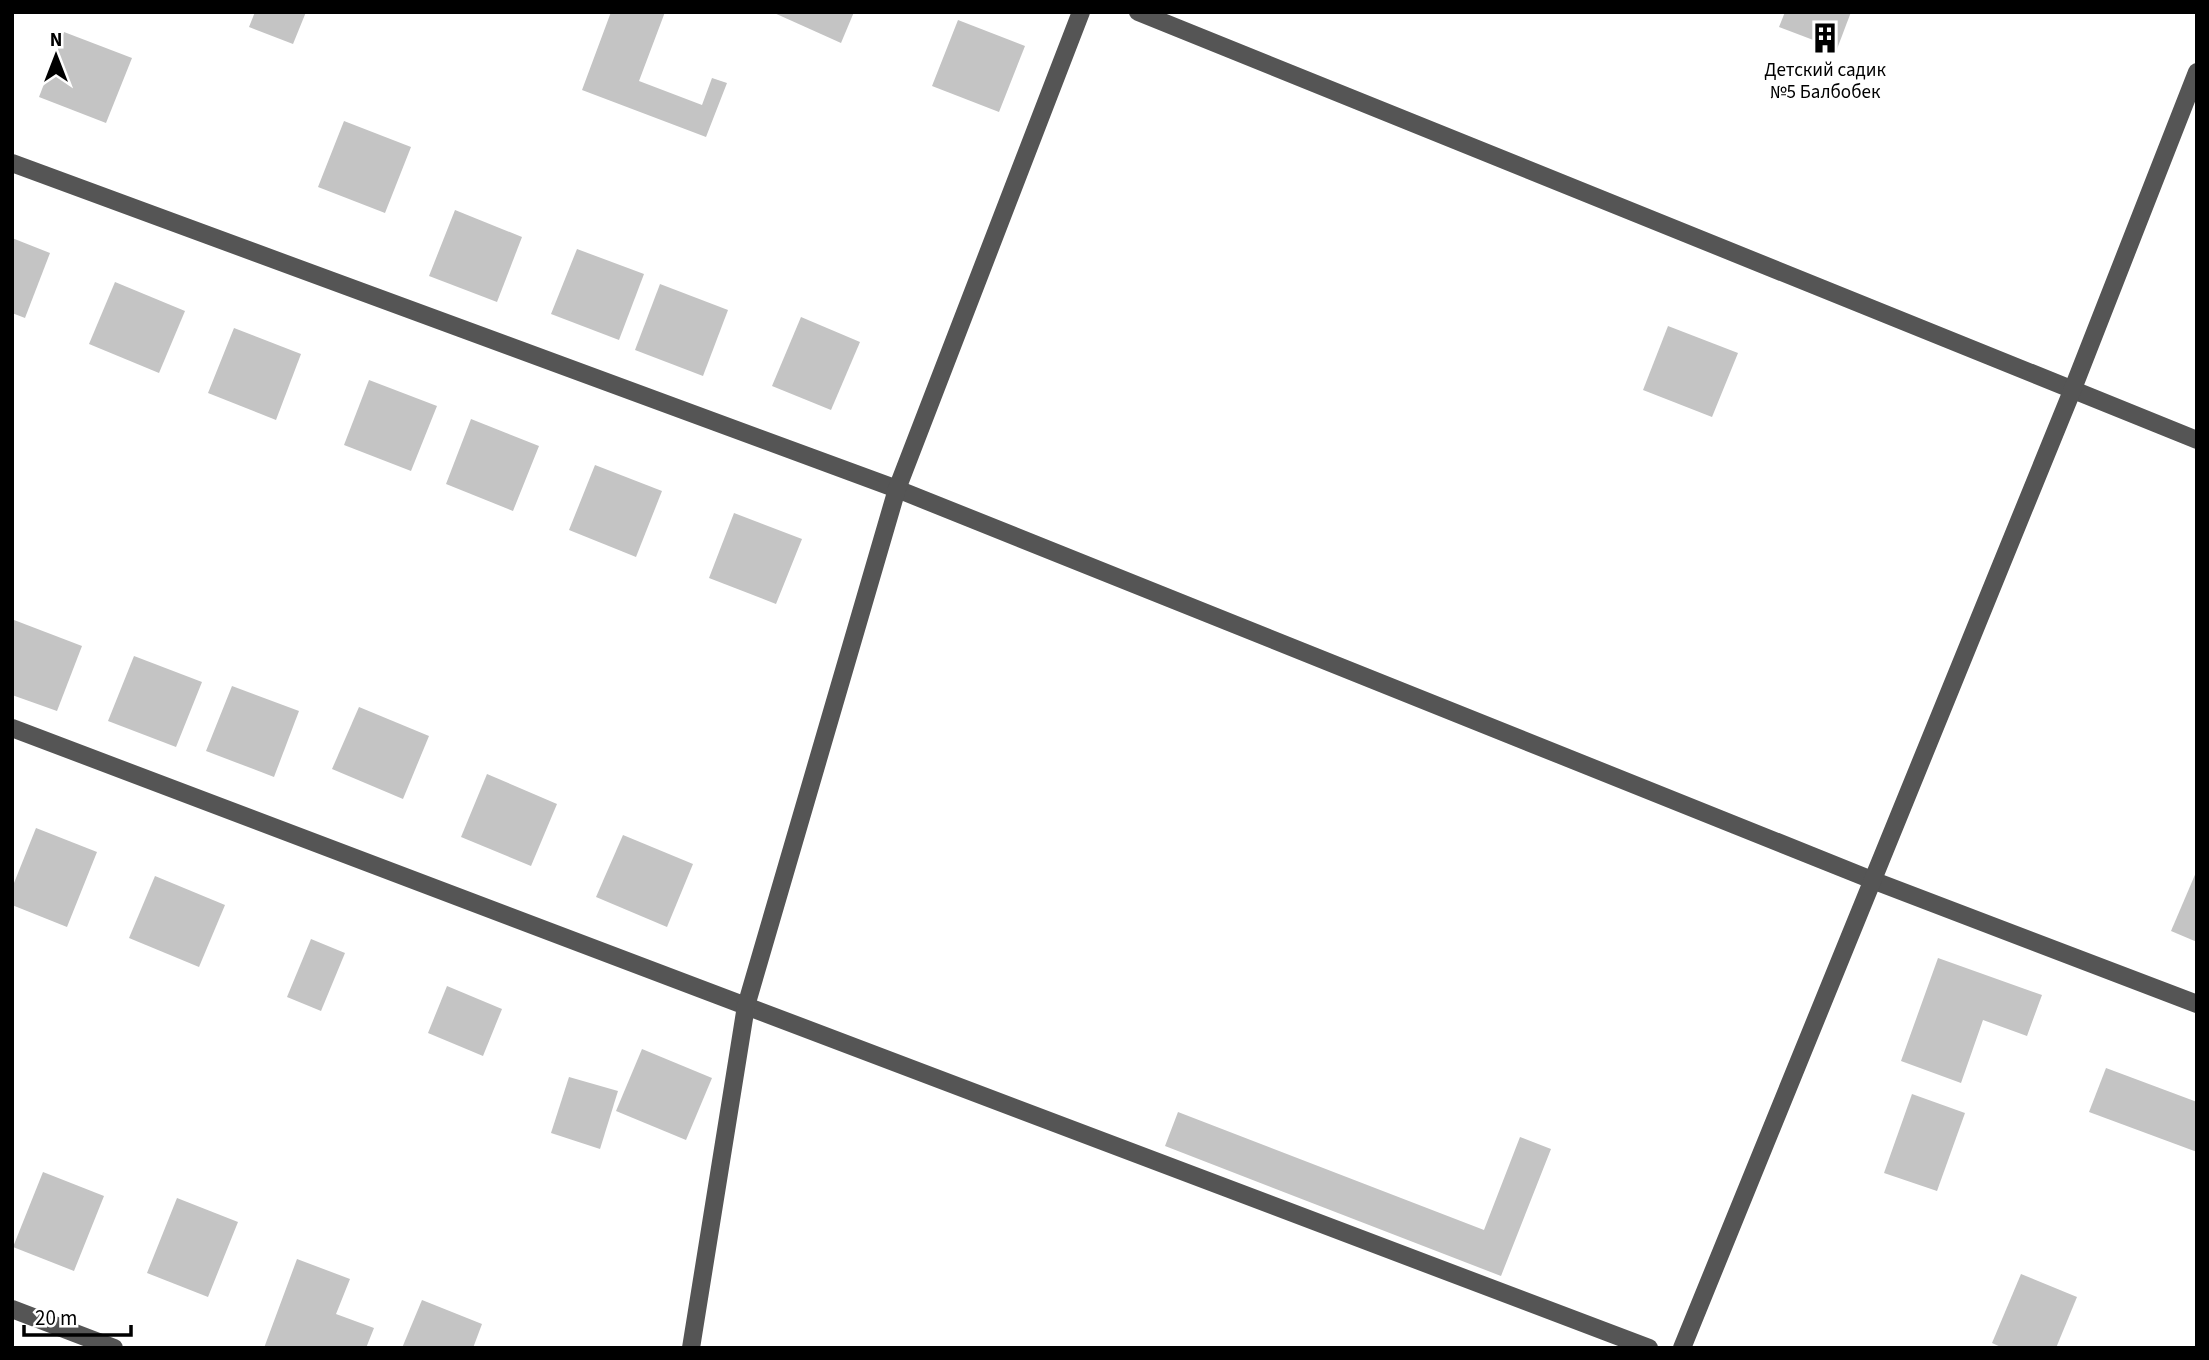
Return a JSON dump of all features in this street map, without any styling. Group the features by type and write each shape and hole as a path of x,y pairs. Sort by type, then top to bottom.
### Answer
{"street":[{"path":"691,1348 746,1006 897,489 1081,12"},
{"path":"1138,12 2197,440"},
{"path":"1682,1348 2072,391 2197,72"},
{"path":"12,163 897,489 1872,880 2197,1004"},
{"path":"12,728 1649,1348"},
{"path":"12,1308 114,1348"}],"building":[{"path":"255,12 306,12 293,44 249,27"},
{"path":"611,12 665,12 639,81 702,105 712,78 727,83 706,137 582,90"},
{"path":"772,12 854,12 841,43"},
{"name":"Детский садик №5 Балбобек","path":"1785,12 1851,12 1837,49 1779,27"},
{"path":"958,20 1025,46 999,112 932,86"},
{"path":"64,32 132,58 106,123 39,97"},
{"path":"344,121 411,147 385,213 318,187"},
{"path":"455,210 522,237 497,302 429,276"},
{"path":"12,238 50,253 25,318 12,313"},
{"path":"577,249 644,274 619,340 551,314"},
{"path":"115,282 185,311 159,373 89,344"},
{"path":"660,284 728,310 703,376 635,350"},
{"path":"801,317 860,342 831,410 772,386"},
{"path":"1668,326 1738,353 1712,417 1643,390"},
{"path":"234,328 301,354 276,420 208,393"},
{"path":"369,380 437,406 411,471 344,445"},
{"path":"471,419 539,446 513,511 446,484"},
{"path":"595,465 662,491 636,557 569,530"},
{"path":"734,513 802,539 776,604 709,578"},
{"path":"14,620 82,646 57,711 12,695"},
{"path":"134,656 202,682 176,747 108,721"},
{"path":"232,686 299,711 274,777 206,751"},
{"path":"359,707 429,736 403,799 332,769"},
{"path":"487,774 557,804 531,866 461,837"},
{"path":"36,828 97,852 67,927 12,905 12,888"},
{"path":"623,835 693,864 667,927 596,897"},
{"path":"2197,870 2197,942 2171,931"},
{"path":"155,876 225,905 199,967 129,938"},
{"path":"311,939 345,953 321,1011 287,997"},
{"path":"1938,958 2042,995 2027,1036 1983,1020 1961,1083 1901,1061"},
{"path":"447,986 502,1009 483,1056 428,1033"},
{"path":"642,1049 712,1078 686,1140 616,1111"},
{"path":"2106,1068 2197,1102 2197,1152 2089,1112"},
{"path":"569,1077 618,1091 600,1149 551,1133"},
{"path":"1912,1094 1965,1113 1937,1191 1884,1173"},
{"path":"1178,1112 1484,1230 1520,1137 1551,1149 1501,1276 1165,1146"},
{"path":"43,1172 104,1196 74,1271 13,1247"},
{"path":"177,1198 238,1222 208,1297 147,1273"},
{"path":"297,1259 350,1279 336,1314 374,1328 366,1348 264,1348"},
{"path":"2021,1274 2077,1297 2056,1348 2003,1348 1992,1343"},
{"path":"422,1300 482,1324 473,1348 402,1348"}],"place":[{"name":"Детский садик №5 Балбобек","path":"1825,38"}]}
